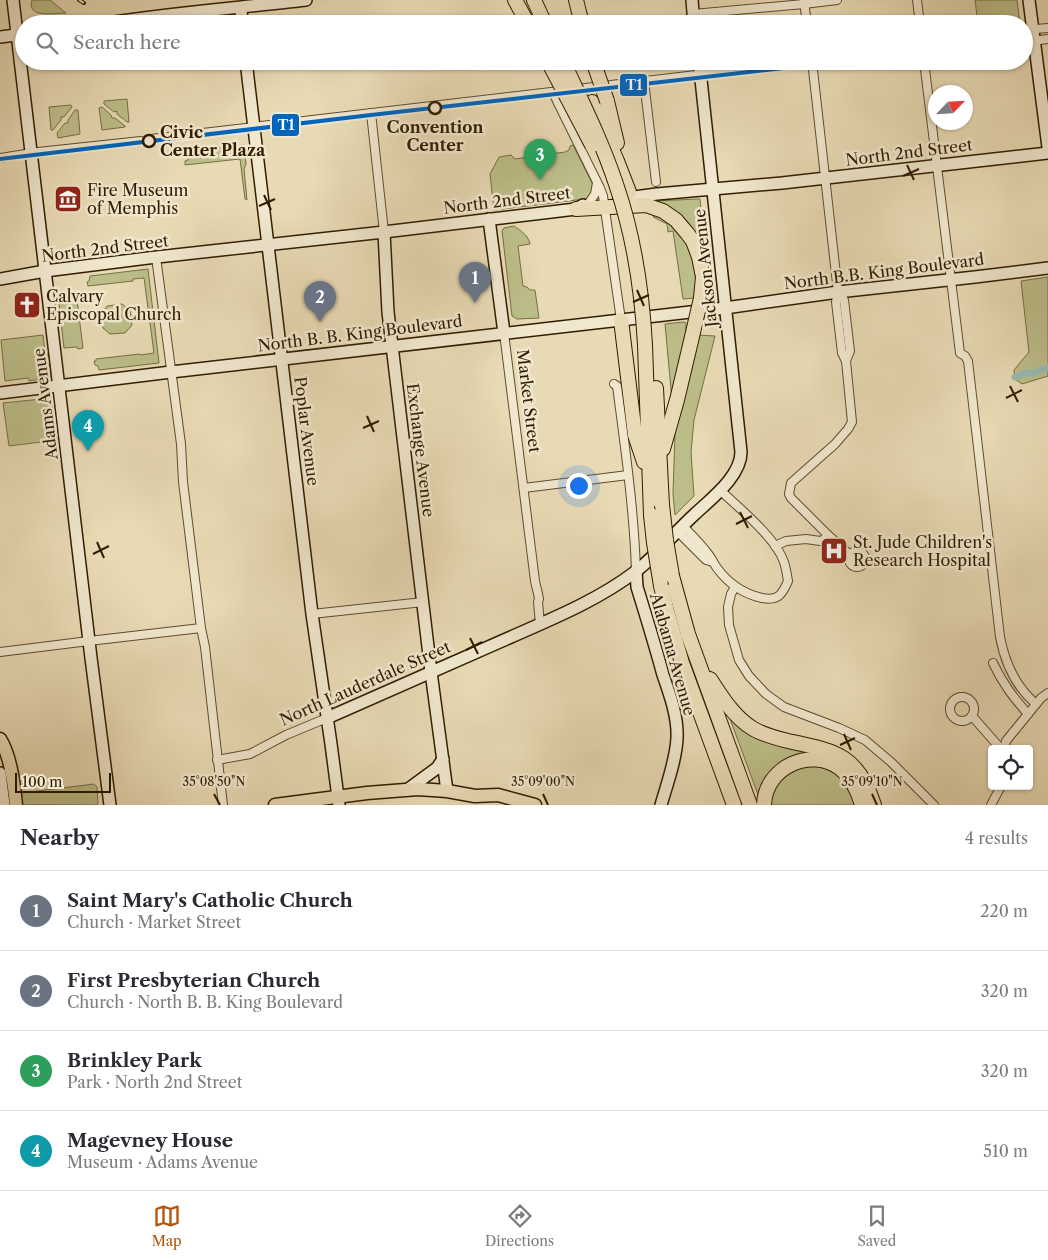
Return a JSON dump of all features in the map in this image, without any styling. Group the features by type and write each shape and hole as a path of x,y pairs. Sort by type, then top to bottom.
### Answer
{"highway":[{"path":"515,0 523,15"},
{"path":"534,0 541,15"},
{"path":"544,0 552,15"},
{"path":"576,0 580,15"},
{"path":"553,70 625,197"},
{"path":"567,70 638,227 651,301 649,480 654,543 661,586 682,663 734,805"},
{"path":"577,70 609,141 625,197"},
{"path":"596,70 607,101 625,197"},
{"path":"582,206 605,204 646,205 656,208 669,215 682,226 693,241 699,257 703,277 701,298 677,400 659,461"},
{"path":"622,320 635,435 649,480"},
{"path":"650,344 662,505 672,576 697,661 750,805"},
{"path":"697,661 729,707 752,728 766,734 832,751 854,766 862,777 874,805"},
{"path":"764,805 768,787 778,773 797,761 813,759 834,764 846,774 856,788 862,805"}],"main road":[{"path":"0,739 4,746 12,775 16,805"},
{"path":"275,805 338,801 367,792 426,789 447,790 472,801 491,805"},
{"path":"472,801 498,795 535,805"}],"street":[{"name":"Adams Avenue","path":"13,0 16,15"},
{"path":"167,15 306,0"},
{"path":"692,0 694,15"},
{"path":"720,15 804,2 837,0"},
{"path":"917,0 919,15"},
{"path":"1029,0 1029,15"},
{"path":"804,2 806,15"},
{"path":"241,8 241,15"},
{"path":"1033,34 1048,28"},
{"path":"0,36 15,34"},
{"path":"1033,37 1048,40"},
{"path":"1033,59 1048,147"},
{"name":"Adams Avenue","path":"23,70 31,154 110,805"},
{"name":"Poplar Avenue","path":"247,70 312,614 338,801"},
{"name":"Jackson Avenue","path":"700,70 741,452 736,470"},
{"path":"155,139 743,70"},
{"path":"813,70 838,292 844,300 850,351 846,361 852,422 835,444 792,484 789,494 850,555"},
{"path":"925,70 960,353 968,361 1002,646 1005,658 1017,683 1025,695 1036,704"},
{"path":"644,81 656,182"},
{"path":"553,92 600,188 605,204 622,320"},
{"name":"Exchange Avenue","path":"371,113 384,232 388,312 447,790"},
{"path":"0,158 136,141"},
{"name":"North 2nd Street","path":"605,204 657,194 766,185 1048,153"},
{"path":"582,206 594,194 597,183"},
{"name":"North 2nd Street","path":"0,279 45,271 156,257 384,232 582,206"},
{"name":"Market Street","path":"490,219 536,587 538,590 540,624"},
{"path":"156,257 181,444 183,482 205,647 223,805"},
{"name":"North B.B. King Boulevard","path":"725,308 838,292 1048,268"},
{"name":"North B. B. King Boulevard","path":"0,393 725,308"},
{"path":"614,384 617,386 628,475 636,571"},
{"name":"North Lauderdale Street","path":"218,760 250,754 286,735 540,624 592,599 636,571 720,490 736,470"},
{"path":"524,488 628,475"},
{"path":"680,528 706,560 713,562 735,586 751,595 766,598 773,599 781,595 788,581 784,561 762,530 720,490"},
{"path":"775,546 786,541 806,539 820,541 828,535"},
{"name":"Alabama Avenue","path":"636,571 637,586 677,726 673,762 661,805"},
{"path":"735,586 728,607 729,624 739,660 749,676 766,694 784,707 865,740 892,762 934,805"},
{"path":"312,614 423,602"},
{"path":"0,652 201,628"},
{"path":"993,663 1008,692 1028,714"},
{"path":"1004,745 1036,704 1048,692"},
{"path":"972,716 998,745"},
{"path":"407,790 436,768 443,759"},
{"path":"0,773 4,805"},
{"path":"991,805 999,790"}],"green space":[{"path":"32,0 50,0 66,13 43,14 37,12 31,6"},
{"path":"975,0 1017,0 1019,15 977,15"},
{"path":"127,99 129,122 117,114 117,111 114,112 104,104 104,101"},
{"path":"71,105 72,107 64,117 61,117 61,120 51,130 49,107"},
{"path":"102,107 112,118 115,118 125,127 102,130 99,108"},
{"path":"75,110 78,110 80,134 58,138 57,133 65,123 68,123"},
{"path":"244,145 247,200 245,199 240,159 185,165 185,161 188,160 190,154 193,154 193,151"},
{"path":"573,145 593,185 592,192 588,197 585,199 494,210 490,174 499,157 511,155 515,159 565,152"},
{"path":"700,199 704,237 699,242 681,217 654,201"},
{"path":"655,215 675,227 690,248 697,275 695,298 683,299 673,231 668,232 667,224 653,217"},
{"path":"514,226 526,236 530,244 518,246 523,286 530,290 535,290 539,318 517,319 512,316 502,231 504,228"},
{"path":"148,269 159,363 99,370 98,366 95,365 94,361 96,359 154,353 144,278 88,286 87,282 90,276"},
{"path":"1048,277 1048,376 1022,384 1015,379 1014,370 1029,352 1021,281"},
{"path":"73,300 77,300 83,348 78,349 77,347 64,348 59,304 71,303"},
{"path":"122,304 130,310 132,325 125,333 110,334 103,328 101,314 107,306"},
{"path":"686,323 685,345 672,400 665,324"},
{"path":"43,335 45,352 48,352 51,377 29,381 28,378 5,381 1,340"},
{"path":"697,335 715,336 694,420 691,452 694,496 675,515 673,494 675,433"},
{"path":"51,398 57,440 9,446 3,403"},
{"path":"726,708 735,717 813,749 852,777 804,757 760,800"},
{"path":"822,764 847,782 857,805 769,805 778,781 792,768 801,765"},
{"path":"94,784 97,787 98,805 20,805 21,793"}],"waterway":[{"path":"1015,377 1026,373 1034,373 1048,367"}],"railway":[{"path":"79,0 84,3"}],"transit line":[{"name":"T1","path":"0,159 766,70"}],"place":[{"name":"Convention Center","path":"435,108"},
{"name":"Civic Center Plaza","path":"149,141"},
{"name":"Brinkley Park","path":"540,180"},
{"name":"Fire Museum of Memphis","path":"68,199"},
{"name":"Saint Mary's Catholic Church","path":"475,303"},
{"name":"Calvary Episcopal Church","path":"27,305"},
{"name":"First Presbyterian Church","path":"320,322"},
{"name":"Magevney House","path":"88,451"},
{"name":"St. Jude Children's Research Hospital","path":"834,551"}]}
